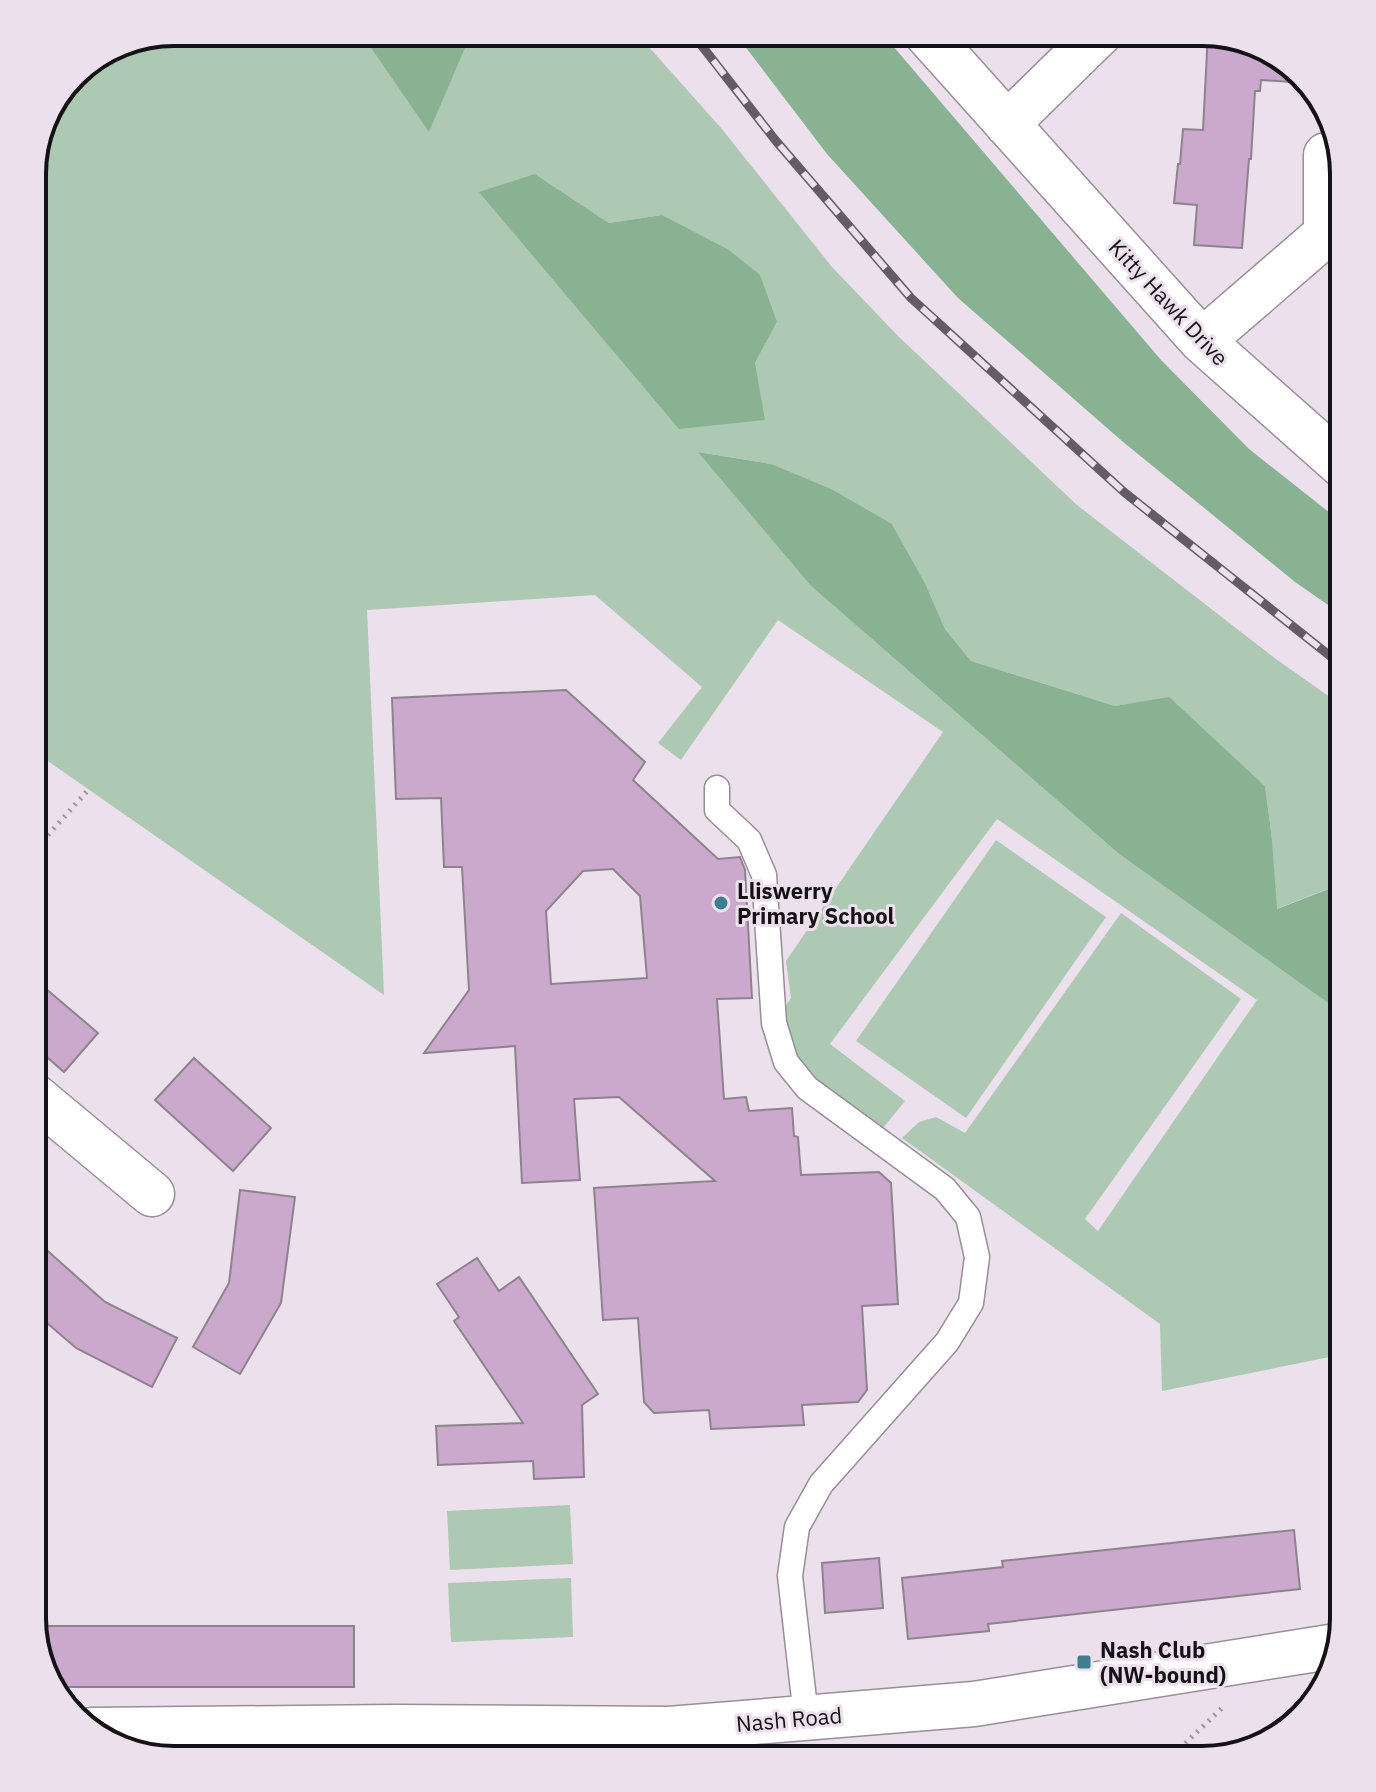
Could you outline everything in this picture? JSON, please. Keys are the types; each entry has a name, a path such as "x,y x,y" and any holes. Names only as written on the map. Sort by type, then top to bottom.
{"street":[{"name":"Kitty Hawk Drive","path":"937,46 1202,341 1330,455"},
{"path":"1007,124 1087,46"},
{"path":"1326,155 1330,191"},
{"path":"1202,341 1330,239"},
{"path":"46,1106 152,1194"},
{"name":"Nash Road","path":"113,1730 669,1729 974,1704 1327,1648"}],"lane":[{"path":"717,788 717,810 749,840 764,875 774,1023 786,1062 807,1088 945,1189 968,1217 977,1257 971,1303 947,1342 821,1484 797,1527 790,1576 806,1717"}],"path":[{"path":"46,837 89,789"}],"green space":[{"path":"370,46 429,131 466,46 648,46 721,128 832,267 898,336 1077,505 1330,697 1330,888 1276,909 1265,786 1169,698 1115,706 971,661 945,629 925,583 892,524 771,464 699,452 811,586 1119,854 1330,1003 1330,1357 1162,1391 1160,1324 902,1138 919,1122 936,1117 965,1133 1121,913 1241,999 1085,1219 1098,1231 1257,1000 997,819 830,1044 905,1101 875,1138 807,1088 774,1023 791,998 786,961 943,732 778,620 681,760 658,743 702,687 595,595 367,610 384,995 46,760 46,166 50,141 59,118 73,96 90,78 110,63 158,47","holes":["535,174 609,223 662,215 777,322 755,363"]},
{"path":"370,46 466,46 429,132"},
{"path":"745,46 893,46 1161,360 1249,449 1330,513 1330,606 1295,582 1122,441 958,298 827,154"},
{"path":"535,174 609,223 662,215 729,250 760,275 777,322 755,363 765,420 679,429 479,192"},
{"path":"698,452 771,464 831,489 892,524 925,583 945,629 971,661 1115,706 1169,697 1265,786 1277,909 1330,888 1330,1004 1119,854 811,586"},
{"path":"996,840 1106,917 966,1118 856,1041"},
{"path":"570,1505 573,1564 450,1570 447,1511"},
{"path":"571,1578 573,1637 451,1642 448,1583"}],"building":[{"path":"1207,46 1251,56 1266,63 1290,82 1261,80 1260,91 1255,91 1242,248 1194,245 1197,205 1174,203 1183,129 1203,130"},
{"path":"566,690 645,762 633,780 718,859 740,857 745,870 752,998 717,999 724,1099 746,1097 749,1111 792,1108 801,1175 879,1172 891,1183 898,1304 862,1306 867,1390 858,1402 802,1405 804,1425 711,1429 709,1410 654,1413 644,1402 638,1318 603,1320 594,1188 715,1181 619,1097 574,1099 580,1180 522,1183 515,1046 424,1053 469,990 462,867 444,867 441,798 396,799 392,698","holes":["613,869 640,896 647,978 551,984 546,911 583,871"]},
{"path":"46,989 98,1033 64,1072 46,1056"},
{"path":"194,1058 271,1128 233,1171 155,1100"},
{"path":"240,1190 295,1197 281,1303 240,1374 193,1347 229,1283"},
{"path":"46,1249 105,1302 177,1338 152,1387 76,1348 46,1322"},
{"path":"477,1258 499,1291 519,1277 598,1394 582,1405 584,1477 534,1479 533,1461 438,1465 436,1426 523,1423 454,1321 459,1317 437,1284"},
{"path":"1294,1530 1300,1589 988,1624 989,1631 908,1639 902,1578 1003,1567 1002,1561"},
{"path":"879,1558 883,1608 825,1613 822,1563"},
{"path":"46,1626 354,1626 354,1687 67,1687 50,1651"}],"railway":[{"path":"702,46 776,141 911,298 1124,492 1330,656"}],"place":[{"name":"Lliswerry Primary School","path":"721,903"},
{"name":"Nash Club (NW-bound)","path":"1084,1662"}]}
